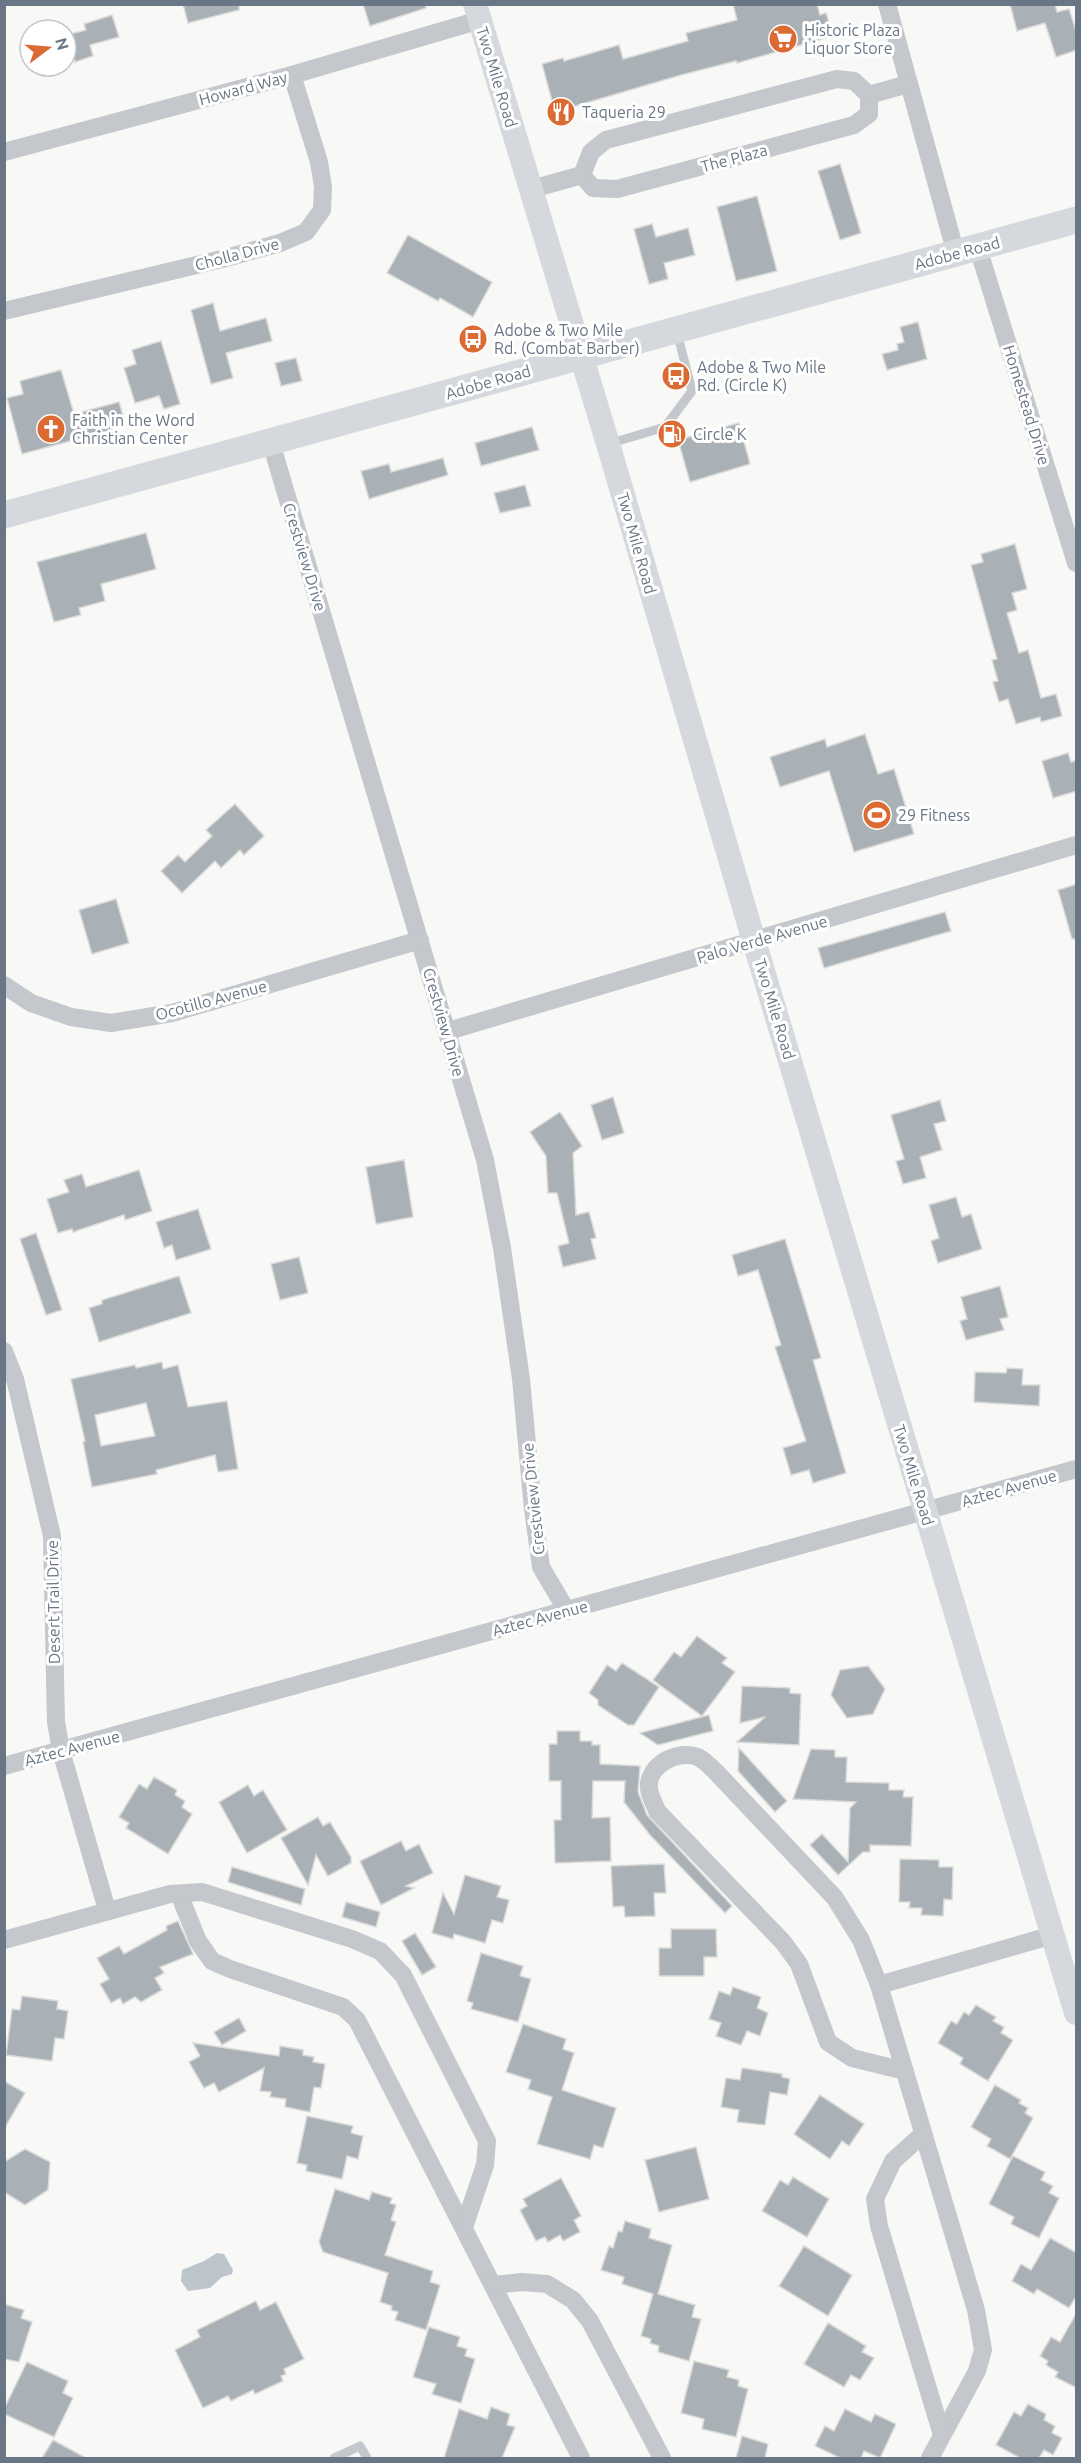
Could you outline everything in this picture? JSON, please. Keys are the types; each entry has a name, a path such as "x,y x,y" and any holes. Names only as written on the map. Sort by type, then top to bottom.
{"main road":[{"name":"Adobe Road","path":"4,515 1077,220"}],"street":[{"name":"Homestead Drive","path":"887,4 908,84 1077,562"},
{"name":"Howard Way","path":"4,152 292,75 477,12"},
{"name":"Two Mile Road","path":"477,12 532,189 754,941 1077,2013"},
{"name":"Cholla Drive","path":"4,311 225,258 280,243 306,232 322,210 323,187 319,162 292,75"},
{"path":"532,189 582,175 591,152 606,140 837,79 854,81 869,95 908,84"},
{"name":"The Plaza","path":"582,175 593,188 617,189 854,125 869,114 869,95"},
{"name":"Crestview Drive","path":"271,442 485,1160 502,1248 521,1379 533,1509 541,1567 567,1611"},
{"name":"Palo Verde Avenue","path":"448,1031 1077,845"},
{"name":"Ocotillo Avenue","path":"4,985 31,1003 71,1017 111,1023 172,1013 420,940"},
{"name":"Desert Trail Drive","path":"4,1351 15,1379 52,1536 56,1722 61,1751 107,1910"},
{"name":"Aztec Avenue","path":"4,1766 1077,1469"},
{"path":"905,2071 852,2058 828,2042 799,1964 783,1942 657,1811 649,1788 653,1774 664,1760 678,1755 697,1757 716,1772 835,1898 861,1940 879,1985 905,2071 923,2134 976,2310 983,2350 977,2371 930,2458"},
{"path":"4,1940 107,1910 179,1893 202,1892 352,1939 380,1951 404,1975 487,2141 485,2165 464,2227"},
{"path":"179,1893 198,1941 212,1960 230,1969 343,2007 357,2020 581,2458"},
{"path":"879,1985 1053,1935"},
{"path":"923,2134 892,2161 875,2199 879,2226 942,2435"},
{"path":"493,2285 522,2282 548,2284 573,2300 590,2320 662,2458"}],"lane":[{"path":"608,444 665,427 692,391 676,330"},
{"path":"334,2458 360,2446 367,2458"}],"shaded area":[{"path":"217,2253 224,2254 233,2270 232,2274 222,2277 210,2288 188,2291 181,2281 182,2270"}],"building":[{"path":"183,4 239,4 239,10 188,23"},
{"path":"363,4 426,4 426,8 370,26"},
{"path":"733,4 817,4 820,15 826,13 833,36 737,63 736,61 681,75 555,112 542,64 563,58 564,61 619,45 623,59 688,41 686,33 737,20"},
{"path":"1010,4 1055,4 1057,12 1069,9 1077,34 1077,50 1056,57 1045,23 1017,31"},
{"path":"112,15 119,37 90,45 93,56 78,61 78,32 86,30 84,24"},
{"path":"840,164 861,233 840,240 818,171"},
{"path":"757,196 777,271 736,281 717,207"},
{"path":"652,224 656,237 688,228 695,255 664,263 668,279 649,284 634,229"},
{"path":"408,235 492,282 473,317 440,298 438,301 387,273"},
{"path":"213,303 220,331 266,318 272,341 226,353 233,378 211,384 191,310"},
{"path":"918,322 927,359 887,370 882,354 898,350 897,344 904,342 900,327"},
{"path":"161,341 180,404 164,409 159,396 135,403 124,368 136,364 132,350"},
{"path":"296,358 302,381 281,386 275,363"},
{"path":"61,370 74,414 119,402 126,426 22,454 7,398 23,394 20,381"},
{"path":"739,423 750,464 690,482 678,440"},
{"path":"532,427 539,450 481,466 475,443"},
{"path":"443,458 448,475 369,499 361,471 389,464 391,472"},
{"path":"525,485 531,506 500,513 494,493"},
{"path":"146,533 156,569 101,584 105,601 79,608 81,615 54,622 37,562"},
{"path":"1015,544 1027,589 1012,593 1017,610 1007,613 1019,653 1028,650 1041,698 1056,694 1062,716 1041,722 1040,717 1016,724 1008,699 999,702 993,682 998,681 992,660 997,659 971,565 983,562 981,554"},
{"path":"865,734 878,774 894,769 914,834 854,852 829,771 780,787 770,757 825,739 827,747"},
{"path":"1068,753 1071,762 1077,760 1077,791 1053,798 1042,761"},
{"path":"235,804 264,836 244,855 240,850 221,868 215,861 182,893 161,871 178,855 185,862 212,836 206,830"},
{"path":"1077,884 1077,939 1072,939 1058,890"},
{"path":"116,899 129,943 92,954 79,910"},
{"path":"945,912 951,931 824,968 818,948"},
{"path":"613,1097 624,1133 602,1140 591,1105"},
{"path":"940,1100 946,1121 934,1124 942,1150 920,1157 926,1178 903,1184 896,1161 904,1159 891,1115"},
{"path":"560,1112 582,1146 573,1153 576,1215 589,1212 596,1238 591,1239 596,1259 563,1267 558,1246 569,1243 557,1193 548,1193 546,1156 530,1132"},
{"path":"404,1160 413,1217 376,1224 366,1167"},
{"path":"139,1170 152,1211 125,1220 124,1215 73,1232 72,1229 58,1233 47,1199 69,1192 64,1180 82,1174 86,1187"},
{"path":"956,1197 962,1217 971,1214 982,1249 938,1263 931,1241 939,1238 929,1205"},
{"path":"198,1209 211,1249 176,1260 172,1245 164,1248 156,1222"},
{"path":"36,1233 62,1310 46,1315 20,1239"},
{"path":"785,1239 821,1358 813,1360 846,1473 813,1483 809,1470 791,1475 783,1448 806,1441 775,1347 781,1345 758,1270 738,1276 732,1255"},
{"path":"299,1257 308,1293 280,1300 271,1264"},
{"path":"179,1276 191,1313 99,1342 89,1308 102,1304 102,1300"},
{"path":"1000,1286 1008,1317 1000,1319 1004,1330 966,1340 960,1321 967,1319 961,1297"},
{"path":"162,1362 163,1369 178,1365 188,1407 227,1401 238,1469 218,1472 215,1455 156,1470 157,1474 92,1487 83,1442 85,1441 71,1379 135,1365 136,1368","holes":["146,1403 155,1436 101,1446 95,1415"]},
{"path":"1007,1368 1023,1369 1022,1385 1040,1385 1039,1406 974,1402 975,1372 1006,1373"},
{"path":"697,1636 727,1658 722,1663 735,1672 702,1716 653,1680 674,1652 681,1657"},
{"path":"622,1663 659,1687 634,1725 628,1725 598,1705 598,1700 589,1693 607,1665 616,1671"},
{"path":"868,1666 885,1689 873,1714 847,1718 831,1695 840,1670"},
{"path":"742,1686 790,1688 790,1693 801,1694 799,1745 737,1742 765,1717 740,1723"},
{"path":"709,1715 713,1731 658,1745 640,1733"},
{"path":"557,1731 580,1731 580,1741 592,1741 592,1745 600,1745 600,1764 640,1766 638,1792 647,1815 732,1906 725,1913 650,1835 624,1802 625,1781 593,1781 592,1818 610,1817 611,1861 555,1863 554,1820 561,1820 561,1781 549,1781 549,1744 557,1744"},
{"path":"739,1748 787,1801 775,1812 738,1771"},
{"path":"811,1749 835,1750 835,1757 847,1757 846,1782 889,1783 889,1790 904,1790 903,1797 913,1797 911,1846 870,1845 870,1852 863,1852 838,1875 810,1845 822,1834 848,1862 850,1808 856,1802 793,1799"},
{"path":"154,1777 177,1790 175,1795 185,1801 182,1807 192,1814 168,1854 126,1828 129,1823 119,1817 139,1784 147,1789"},
{"path":"248,1785 254,1796 263,1790 287,1830 247,1853 219,1802"},
{"path":"318,1817 323,1826 330,1822 351,1857 351,1863 328,1876 316,1855 308,1885 281,1838"},
{"path":"401,1841 406,1851 419,1844 433,1873 406,1886 414,1888 381,1905 360,1861"},
{"path":"900,1859 939,1860 939,1867 953,1867 952,1900 944,1899 943,1916 921,1915 922,1908 909,1908 910,1902 899,1902"},
{"path":"664,1864 666,1893 654,1893 655,1916 625,1917 624,1906 613,1907 611,1866"},
{"path":"232,1867 305,1889 301,1905 228,1882"},
{"path":"465,1875 501,1886 497,1897 509,1900 503,1923 492,1920 485,1943 454,1934 453,1939 432,1933 443,1893 454,1914"},
{"path":"346,1902 380,1912 376,1927 342,1917"},
{"path":"178,1921 193,1954 160,1967 164,1973 155,1978 162,1990 141,2002 135,1997 123,2004 120,1998 111,2003 100,1984 109,1979 97,1958 119,1946 124,1954 167,1930 166,1926"},
{"path":"671,1929 716,1929 717,1957 704,1957 704,1976 659,1976 659,1948 671,1948"},
{"path":"415,1933 436,1967 422,1975 402,1941"},
{"path":"481,1953 523,1966 520,1976 531,1979 518,2022 471,2009 473,2003 467,2001"},
{"path":"733,1987 761,1997 757,2008 768,2013 760,2036 747,2031 741,2045 716,2036 721,2023 709,2019 719,1991 730,1995"},
{"path":"22,1996 58,2001 57,2009 68,2011 64,2039 55,2038 52,2061 6,2055 12,2009 20,2010"},
{"path":"976,2005 996,2017 993,2021 1004,2027 1001,2033 1013,2040 988,2081 960,2064 963,2058 938,2043 951,2021 957,2024 964,2012 969,2015"},
{"path":"239,2018 246,2031 222,2045 214,2032"},
{"path":"523,2024 566,2039 563,2049 574,2053 562,2090 616,2108 603,2148 594,2145 590,2159 537,2144 552,2097 528,2089 531,2080 506,2072"},
{"path":"193,2043 279,2056 280,2046 303,2050 303,2055 314,2057 313,2062 325,2064 321,2088 314,2087 310,2112 285,2107 286,2099 270,2097 271,2092 260,2091 264,2068 219,2092 214,2083 204,2088 189,2062 200,2056"},
{"path":"742,2068 782,2074 782,2077 790,2079 787,2095 770,2092 765,2125 737,2122 739,2110 721,2107 726,2078 740,2080"},
{"path":"4,2081 25,2093 4,2129"},
{"path":"995,2085 1021,2100 1019,2103 1028,2108 1025,2113 1033,2118 1010,2159 987,2146 991,2139 971,2127"},
{"path":"820,2095 864,2124 849,2146 842,2141 830,2159 794,2134"},
{"path":"307,2116 353,2126 351,2133 363,2136 358,2159 347,2156 342,2179 306,2171 307,2165 297,2163"},
{"path":"696,2147 709,2199 659,2212 645,2160"},
{"path":"25,2149 50,2162 48,2190 25,2205 4,2192 4,2162"},
{"path":"1013,2156 1045,2172 1041,2180 1053,2186 1049,2193 1059,2198 1039,2238 1011,2224 1014,2217 989,2204"},
{"path":"793,2177 829,2199 807,2237 762,2211 780,2180 788,2185"},
{"path":"561,2178 581,2216 574,2220 580,2232 563,2241 560,2235 548,2242 545,2237 536,2241 520,2210 527,2206 523,2199"},
{"path":"335,2189 369,2200 372,2192 392,2198 390,2203 396,2205 391,2220 396,2222 385,2255 433,2271 430,2282 440,2285 426,2330 395,2320 398,2312 391,2310 392,2306 380,2302 388,2273 323,2252 319,2242"},
{"path":"625,2221 651,2229 649,2238 672,2245 658,2294 695,2305 692,2317 701,2319 689,2361 658,2352 659,2346 650,2343 651,2339 641,2336 653,2294 622,2284 624,2277 601,2270 609,2246 613,2248 618,2231 622,2232"},
{"path":"1050,2238 1077,2253 1077,2295 1069,2308 1037,2289 1034,2294 1012,2281 1021,2264 1031,2270"},
{"path":"804,2246 852,2275 828,2316 779,2286"},
{"path":"256,2301 260,2310 276,2302 304,2359 284,2369 286,2374 281,2376 283,2381 255,2394 253,2390 231,2401 228,2396 203,2408 175,2350 200,2337 197,2330"},
{"path":"4,2304 24,2310 21,2318 32,2322 19,2362 4,2359"},
{"path":"1077,2312 1077,2388 1055,2377 1058,2372 1046,2365 1048,2361 1040,2356 1051,2337 1060,2342"},
{"path":"828,2323 866,2346 862,2352 874,2358 860,2380 851,2375 844,2387 804,2364"},
{"path":"429,2327 460,2337 457,2346 467,2349 465,2356 475,2359 461,2403 432,2394 436,2384 413,2377"},
{"path":"694,2361 729,2370 727,2377 739,2380 738,2386 748,2389 736,2437 702,2429 704,2419 681,2413"},
{"path":"27,2362 68,2381 63,2393 73,2398 54,2437 4,2414 4,2409"},
{"path":"1028,2404 1046,2414 1044,2420 1055,2426 1052,2433 1062,2438 1053,2455 1044,2450 1039,2458 1020,2458 996,2445 1014,2412 1021,2416"},
{"path":"491,2407 510,2414 507,2425 515,2427 502,2458 444,2458 459,2409 487,2419"},
{"path":"845,2409 871,2422 875,2414 896,2424 880,2458 864,2451 861,2458 840,2458 815,2446 825,2426 834,2431"},
{"path":"742,2436 768,2444 765,2458 736,2458"},
{"path":"53,2440 86,2458 42,2458"}],"place":[{"name":"Historic Plaza Liquor Store","path":"783,39"},
{"name":"Taqueria 29","path":"561,112"},
{"name":"Adobe & Two Mile Rd. (Combat Barber)","path":"473,339"},
{"name":"Adobe & Two Mile Rd. (Circle K)","path":"676,376"},
{"name":"Faith in the Word Christian Center","path":"51,429"},
{"name":"Circle K","path":"672,434"},
{"name":"29 Fitness","path":"877,815"}]}
